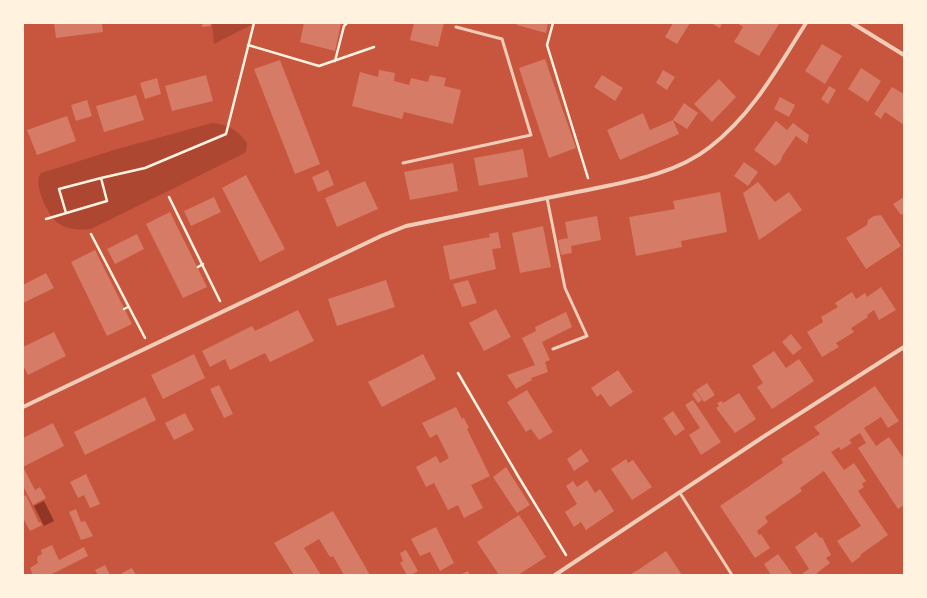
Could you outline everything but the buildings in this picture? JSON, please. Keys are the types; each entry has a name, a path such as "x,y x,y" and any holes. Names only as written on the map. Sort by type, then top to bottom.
{"street":[{"path":"23,407 406,226 592,189 667,170 689,160 710,148 737,124 759,98 806,23"},
{"path":"852,23 904,55"},
{"path":"555,575 760,439 904,347"}],"lane":[{"path":"403,162 531,135 502,39 456,27"},
{"path":"548,198 565,288 586,336 553,349"},
{"path":"680,493 732,575"}],"path":[{"path":"66,213 59,190 101,178 146,168 226,134 254,23"},
{"path":"335,61 344,26 347,23"},
{"path":"553,23 547,45 592,189"},
{"path":"248,45 320,66 374,47"},
{"path":"46,220 107,201 101,178"},
{"path":"169,197 225,311"},
{"path":"91,234 149,347"},
{"path":"198,267 203,264"},
{"path":"124,309 128,307"},
{"path":"458,373 552,534 573,563"}],"shaded area":[{"path":"212,23 251,23 251,25 214,44"},
{"path":"212,123 227,126 236,131 247,143 246,152 91,229 74,229 58,223 50,214 42,199 38,184 41,173 114,150"},
{"path":"44,501 54,521 44,526 34,506"}]}
